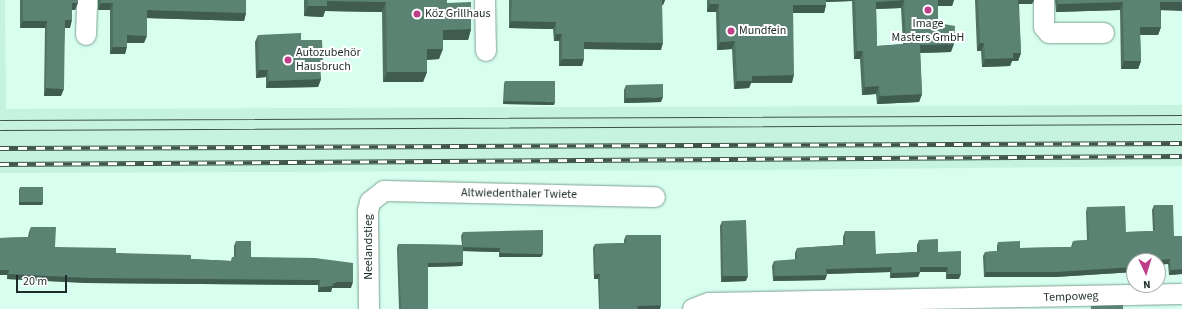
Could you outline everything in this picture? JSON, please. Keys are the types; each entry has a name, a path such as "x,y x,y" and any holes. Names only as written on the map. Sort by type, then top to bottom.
{"street":[{"path":"86,35 87,0"},
{"path":"485,0 486,51"},
{"path":"1044,0 1044,27 1049,33 1104,33"},
{"name":"Altwiedenthaler Twiete","path":"384,191 655,197"},
{"name":"Neelandstieg","path":"369,309 368,211 370,202 384,191"},
{"name":"Tempoweg","path":"695,307 709,303 1020,304 1133,302 1176,299"}],"shaded area":[{"path":"0,0 5,0 6,109 1182,105 1182,166 760,170 0,173"}],"building":[{"path":"23,0 78,0 78,3 72,3 72,20 65,20 64,89 46,88 47,21 23,21"},
{"path":"101,0 246,0 246,13 147,10 147,36 127,35 127,47 113,47 113,3 101,3"},
{"path":"308,0 447,0 447,3 471,2 471,29 443,30 443,49 427,49 427,72 387,72 386,2 327,1 327,6 308,6"},
{"path":"512,0 662,0 663,43 584,42 584,59 562,59 562,34 556,34 556,22 511,21"},
{"path":"710,0 826,0 826,5 793,5 794,75 752,76 752,81 737,81 735,41 720,42 719,4 710,4"},
{"path":"855,0 904,0 938,0 938,23 955,26 954,44 920,45 922,94 880,96 879,86 865,87 863,51 857,51","holes":["904,0 906,44 877,46 876,2"]},
{"path":"978,0 1018,0 1021,53 1013,53 1013,58 985,59 984,43 980,43"},
{"path":"1058,0 1182,0 1182,2 1160,2 1161,27 1140,27 1141,61 1124,61 1123,2 1058,4"},
{"name":"Autozubehör Hausbruch","path":"301,33 301,40 322,40 323,65 320,65 321,79 269,81 268,70 259,70 258,35"},
{"path":"505,81 555,81 555,102 504,101"},
{"path":"663,84 663,97 626,98 626,85"},
{"path":"20,187 43,187 43,202 20,202"},
{"path":"1154,205 1173,205 1174,236 1182,236 1182,269 1171,270 1170,259 1166,259 1166,253 1126,253 1126,268 1056,272 986,272 985,252 999,251 998,242 1020,241 1020,248 1073,247 1073,241 1089,240 1087,207 1125,206 1126,232 1155,231"},
{"path":"746,220 748,276 723,276 722,221"},
{"path":"31,227 56,227 55,247 116,248 116,253 191,255 191,259 232,261 232,257 236,257 236,241 251,241 251,257 315,258 353,263 353,282 336,282 333,283 333,286 320,287 320,280 89,278 9,274 9,270 0,270 0,238 30,237"},
{"path":"543,230 543,254 500,253 500,248 463,247 463,262 428,263 428,309 401,309 398,244 463,245 463,232"},
{"path":"845,231 875,231 876,254 920,252 919,240 938,239 938,252 961,251 961,274 948,274 948,267 920,267 920,272 892,273 892,267 826,269 827,275 775,276 774,261 797,259 797,248 845,245"},
{"path":"626,235 661,235 661,305 637,306 638,309 600,309 600,274 595,274 595,244 626,243"},
{"path":"1123,305 1123,309 1091,309 1091,306"}],"tram line":[{"path":"0,120 1182,115"},
{"path":"0,130 1182,124"}],"railway":[{"path":"0,148 1182,143"},
{"path":"0,164 1182,156"}],"place":[{"name":"Image Masters GmbH","path":"928,10"},
{"name":"Köz Grillhaus","path":"417,14"},
{"name":"Mundfein","path":"731,31"},
{"name":"Autozubehör Hausbruch","path":"288,60"}]}
